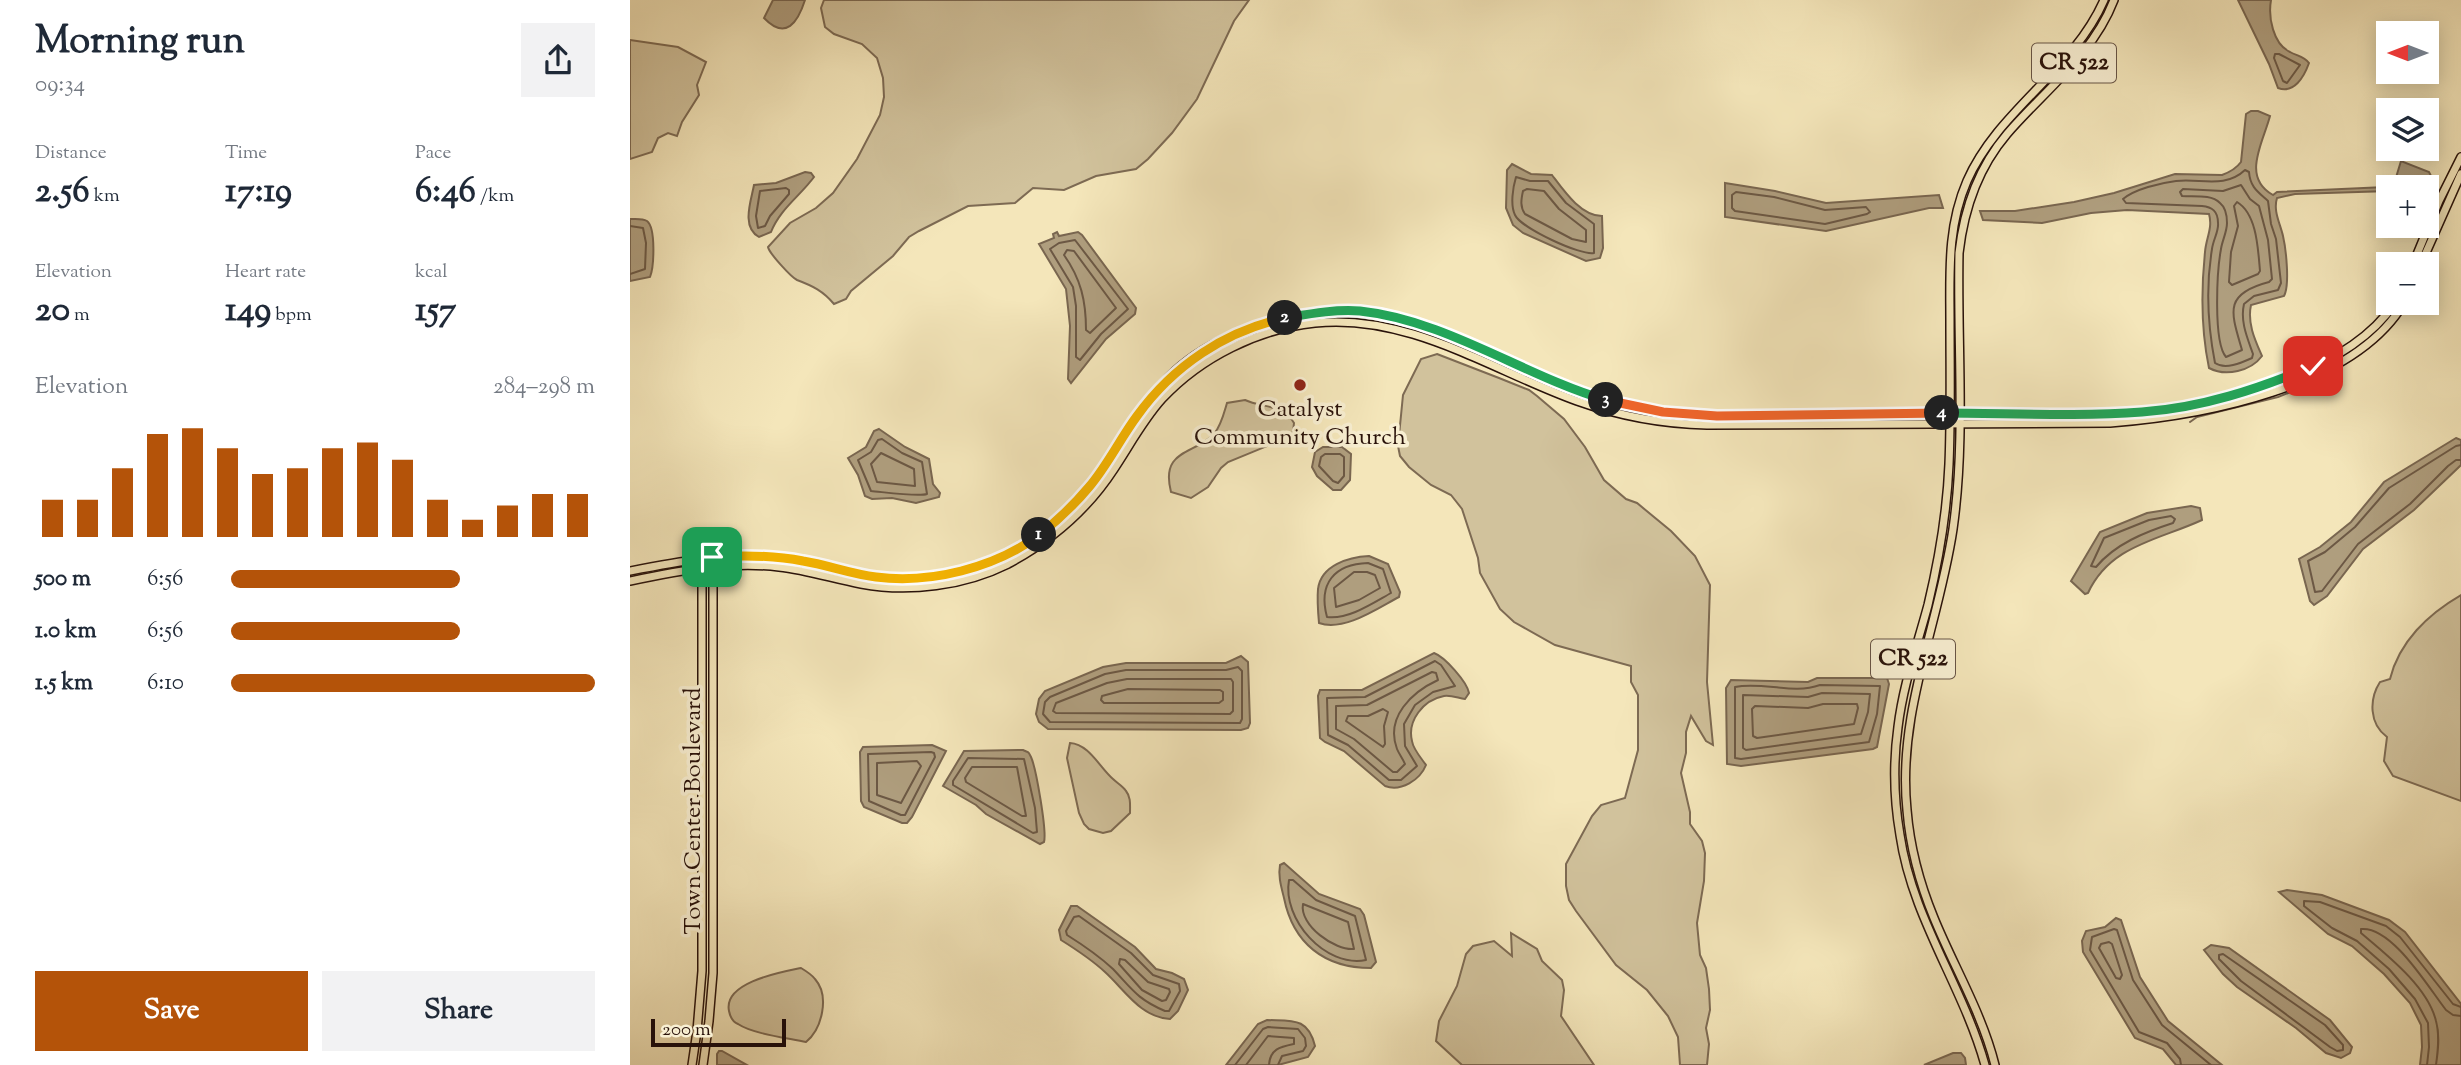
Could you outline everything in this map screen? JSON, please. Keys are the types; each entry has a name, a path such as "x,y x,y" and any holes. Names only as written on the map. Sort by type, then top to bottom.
{"main road":[{"name":"CR 522","path":"1985,1065 1975,1035 1918,906 1904,859 1896,811 1895,750 1905,687 1930,597 1947,492 1951,238 1959,201 1980,155 1996,133 2077,46 2104,0"},
{"name":"CR 522","path":"1995,1065 1987,1039 1934,918 1914,856 1907,811 1905,769 1915,689 1949,556 1957,496 1960,424 1959,265 1962,228 1971,197 1989,159 2006,136 2083,54 2114,0"},
{"path":"2418,252 2461,157"},
{"path":"2426,252 2461,174"},
{"path":"1962,228 1961,212 1969,189 1967,181"},
{"path":"630,571 712,557 778,557 864,575 899,578 944,574 995,559 1032,540 1069,510 1091,485 1137,415 1176,370 1224,340 1273,321 1311,313 1356,311 1407,320 1597,398 1717,421 1950,413 2143,412 2215,400 2284,378 2343,351 2375,327 2385,315"},
{"path":"630,581 746,565 779,566 884,587 945,584 980,576 1008,564 1076,517 1098,492 1145,421 1184,379 1229,349 1251,339 1313,323 1365,324 1406,332 1595,407 1657,421 2110,424 2145,421 2218,408 2286,386 2346,359 2382,332 2395,315"},
{"name":"Town Center Boulevard","path":"703,1065 713,973 712,557"},
{"name":"Town Center Boulevard","path":"692,1065 702,971 702,559"},
{"path":"1939,956 1955,965"},
{"path":"1948,973 1964,984"}],"shaded area":[{"path":"824,0 1249,0 1234,21 1197,99 1172,133 1136,169 1096,176 1064,190 1033,188 1015,203 968,206 909,237 893,256 851,291 846,299 834,304 817,289 794,278 768,247 790,223 816,208 833,193 857,159 880,115 884,97 883,78 877,58 862,44 834,34 825,27 821,8"},
{"path":"630,40 678,47 706,62 697,85 699,95 682,122 677,136 668,133 658,138 652,152 630,159"},
{"path":"1437,354 1529,390 1537,396 1564,419 1585,447 1604,480 1671,531 1695,556 1710,585 1707,682 1713,745 1706,741 1691,716 1686,732 1686,753 1681,773 1690,824 1702,841 1705,853 1704,881 1697,923 1700,955 1706,968 1709,989 1707,1065 1680,1065 1678,1037 1668,1016 1647,990 1616,965 1569,900 1566,886 1566,864 1592,816 1601,805 1625,798 1638,750 1638,695 1631,682 1631,666 1555,645 1514,622 1500,609 1480,573 1478,558 1462,509 1451,495 1431,485 1400,456 1398,446 1403,395 1421,359"},
{"path":"1245,400 1284,413 1294,423 1293,432 1277,442 1228,462 1208,487 1191,498 1171,492 1169,478 1174,460 1214,434 1227,403"},
{"path":"2461,595 2461,801 2393,776 2384,761 2387,737 2381,732 2374,718 2373,703 2380,682 2390,679 2400,653 2416,630 2437,611"},
{"path":"1070,743 1089,752 1128,793 1130,813 1111,831 1103,833 1089,829 1084,824 1067,758"},
{"path":"1511,933 1537,949 1542,961 1562,980 1564,990 1561,1016 1594,1065 1462,1065 1436,1041 1439,1021 1457,986 1466,954 1473,946 1494,941 1512,956"},
{"path":"801,968 820,986 823,1003 820,1021 806,1042 752,1030 733,1020 729,1011 730,1001 744,986 781,972"}],"water":[{"path":"773,0 805,0 795,21 790,26 779,28 764,18"},
{"path":"2238,0 2271,0 2271,22 2279,43 2309,63 2294,86 2289,89 2278,88"},
{"path":"2258,111 2270,116 2259,148 2256,169 2263,188 2273,195 2277,192 2376,187 2376,191 2295,194 2277,198 2276,212 2286,258 2286,291 2284,296 2251,305 2251,325 2262,356 2245,369 2223,372 2209,368 2204,339 2202,296 2209,214 2127,210 2091,213 2042,223 1983,220 1980,211 2015,211 2074,202 2175,174 2225,174 2241,162 2246,114"},
{"path":"2401,161 2430,175 2397,175"},
{"path":"1512,164 1531,174 1552,175 1580,207 1594,215 1602,216 1603,248 1600,258 1586,261 1523,233 1513,225 1506,208 1507,170"},
{"path":"805,172 814,177 785,210 771,232 759,237 753,233 749,220 754,185 776,183"},
{"path":"1725,183 1826,203 1939,195 1943,208 1929,208 1826,231 1725,217"},
{"path":"630,219 647,221 652,231 653,248 650,277 630,281"},
{"path":"1057,232 1059,236 1078,232 1082,235 1136,308 1135,314 1106,339 1071,383 1068,379 1070,326 1066,289 1039,244 1054,238 1053,234"},
{"path":"879,429 929,459 933,484 940,493 939,497 916,503 865,496 858,475 848,458 866,447 874,431"},
{"path":"2456,438 2461,440 2461,465 2414,510 2363,549 2327,596 2314,605 2310,601 2299,559 2320,547 2351,522 2384,482"},
{"path":"1323,447 1342,447 1351,454 1350,480 1341,490 1333,490 1317,476 1312,467 1315,452"},
{"path":"2191,506 2200,508 2202,520 2122,554 2097,577 2088,593 2085,594 2071,581 2100,532 2147,513"},
{"path":"1369,556 1388,564 1400,592 1399,597 1350,622 1329,625 1319,623 1318,589 1324,574 1337,564"},
{"path":"1434,653 1455,670 1469,693 1465,699 1447,696 1436,698 1418,712 1412,726 1412,741 1426,765 1415,780 1403,786 1385,786 1344,751 1320,738 1320,690 1362,690"},
{"path":"1241,656 1248,662 1250,723 1248,728 1241,730 1048,729 1039,722 1036,714 1039,699 1045,691 1103,667 1126,663 1226,663"},
{"path":"1817,678 1887,678 1889,684 1877,747 1741,766 1727,764 1726,688 1731,680 1808,682"},
{"path":"932,745 946,751 907,823 864,807 861,801 860,752 863,747"},
{"path":"964,751 1028,752 1033,763 1043,813 1045,836 1044,842 1040,844 943,786"},
{"path":"1284,863 1319,894 1360,909 1376,962 1371,968 1354,967 1325,958 1303,940 1288,914 1283,894 1279,869"},
{"path":"2287,890 2322,895 2389,920 2405,932 2461,1004 2461,1065 2420,1065 2421,1025 2410,1003 2384,974 2352,946 2328,934 2279,892"},
{"path":"1071,906 1077,906 1135,947 1156,969 1184,979 1188,990 1178,1011 1170,1019 1159,1017 1142,1008 1100,968 1061,940 1059,930"},
{"path":"2116,918 2121,920 2140,977 2168,1021 2222,1065 2176,1065 2163,1049 2135,1038 2083,952 2082,941 2086,931 2105,927"},
{"path":"2211,945 2229,948 2330,1020 2352,1047 2350,1053 2341,1058 2326,1053 2296,1028 2237,987 2204,950"},
{"path":"1267,1020 1291,1021 1303,1025 1315,1046 1308,1057 1278,1065 1226,1065 1258,1024"},
{"path":"719,1051 722,1051 747,1065 717,1065"},
{"path":"1953,1053 1961,1053 1966,1065 1924,1065"}],"waterway":[{"path":"2190,422 2197,417 2278,397 2298,389"}],"place":[{"name":"Catalyst Community Church","path":"1300,385"}],"route":[{"path":"712,557 778,557 878,578 909,578 944,574 1004,555 1032,540 1069,510 1091,485 1137,415 1176,370 1224,340 1273,321 1311,313 1356,311 1407,320 1597,398 1633,407 1700,416 2143,412 2215,400 2254,389 2313,366"}]}
